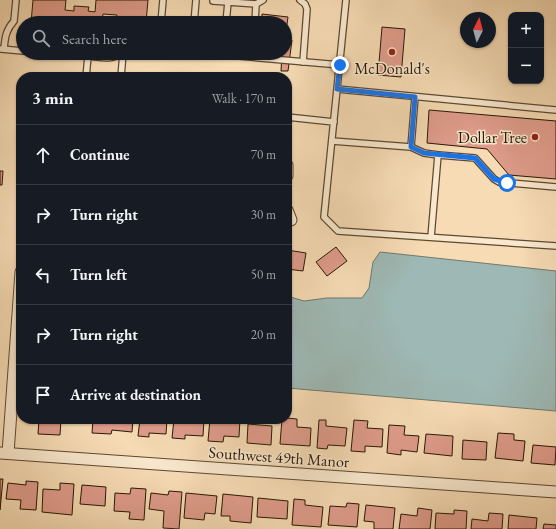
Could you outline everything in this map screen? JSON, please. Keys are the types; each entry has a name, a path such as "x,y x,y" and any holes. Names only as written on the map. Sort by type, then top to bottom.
{"street":[{"path":"4,453 16,325"},
{"name":"Southwest 49th Manor","path":"4,453 556,492"}],"lane":[{"path":"16,0 14,21 7,30 2,49 16,50"},
{"path":"162,16 163,0"},
{"path":"195,16 196,0"},
{"path":"213,1 256,4 263,0"},
{"path":"300,0 305,4 307,9 303,62"},
{"path":"346,0 324,217 338,231 556,246"},
{"path":"227,16 228,2"},
{"path":"255,16 256,4"},
{"path":"86,72 88,60"},
{"path":"121,72 122,60"},
{"path":"288,60 340,65"},
{"path":"337,89 556,110"},
{"path":"411,147 415,97"},
{"path":"292,118 334,122"},
{"path":"332,140 411,147 424,153 475,158 494,179 499,182 556,187"},
{"path":"431,237 438,155"}],"water":[{"path":"380,252 556,271 556,411 292,388 292,297 304,301 327,298 362,298 369,288 373,262"}],"building":[{"path":"33,0 66,0 65,10 74,11 74,6 89,7 88,11 95,12 96,0 148,0 147,16 117,16 103,14 103,16 32,16"},
{"path":"262,14 279,16 262,16"},
{"name":"McDonald's","path":"382,27 405,29 401,77 378,75"},
{"path":"282,60 289,60 288,71 281,71"},
{"path":"429,110 556,121 556,179 509,175 487,149 427,143"},
{"path":"0,171 3,171 2,185 0,185"},
{"path":"336,247 347,261 327,276 316,262"},
{"path":"292,251 306,253 303,271 292,270"},
{"path":"292,418 297,419 297,427 311,428 310,446 280,444 282,424 292,424"},
{"path":"319,420 326,420 326,426 347,428 345,446 328,445 327,449 317,448"},
{"path":"354,420 368,421 367,428 383,429 382,447 365,446 365,452 351,451"},
{"path":"39,424 61,424 60,435 38,434"},
{"path":"93,424 133,424 132,432 112,430 111,434 92,433"},
{"path":"139,424 167,424 166,434 149,433 149,437 138,436"},
{"path":"173,424 204,424 203,436 185,435 185,439 172,438"},
{"path":"210,424 240,424 239,437 224,436 223,442 208,441"},
{"path":"248,424 272,426 271,445 247,443"},
{"path":"389,425 405,426 404,435 419,436 417,452 401,450 401,455 387,453"},
{"path":"498,433 514,434 514,440 525,441 523,461 495,458"},
{"path":"426,434 453,436 452,456 424,453"},
{"path":"463,440 487,442 486,460 462,459"},
{"path":"533,445 556,447 555,465 531,463"},
{"path":"0,479 3,479 0,510"},
{"path":"26,481 38,482 36,510 20,509 21,500 6,499 8,483 26,485"},
{"path":"60,483 74,484 72,515 42,512 43,489 60,490"},
{"path":"82,485 106,487 105,506 80,504"},
{"path":"131,488 146,489 144,520 129,519 130,512 114,511 115,493 130,494"},
{"path":"169,491 182,492 179,529 163,528 164,511 149,509 151,493 168,495"},
{"path":"186,493 217,496 215,514 205,513 204,520 184,518"},
{"path":"223,494 253,497 251,523 230,521 230,516 221,516"},
{"path":"258,498 288,501 287,519 257,517"},
{"path":"294,499 305,500 305,505 323,507 321,527 292,525"},
{"path":"347,503 359,504 357,527 328,525 330,506 346,507"},
{"path":"366,505 395,508 393,529 374,529 374,522 364,521"},
{"path":"418,508 432,510 430,529 399,529 401,514 417,516"},
{"path":"454,510 467,511 466,529 435,529 436,513 454,514"},
{"path":"489,513 503,514 502,529 471,529 472,519 488,521"},
{"path":"509,515 537,518 536,529 508,529"},
{"path":"544,524 556,525 556,529 543,529"}],"place":[{"name":"McDonald's","path":"392,52"},
{"name":"Dollar Tree","path":"535,137"}],"route":[{"path":"340,65 337,89 415,97 411,147 424,153 475,158 494,179 499,182 507,183"}]}
